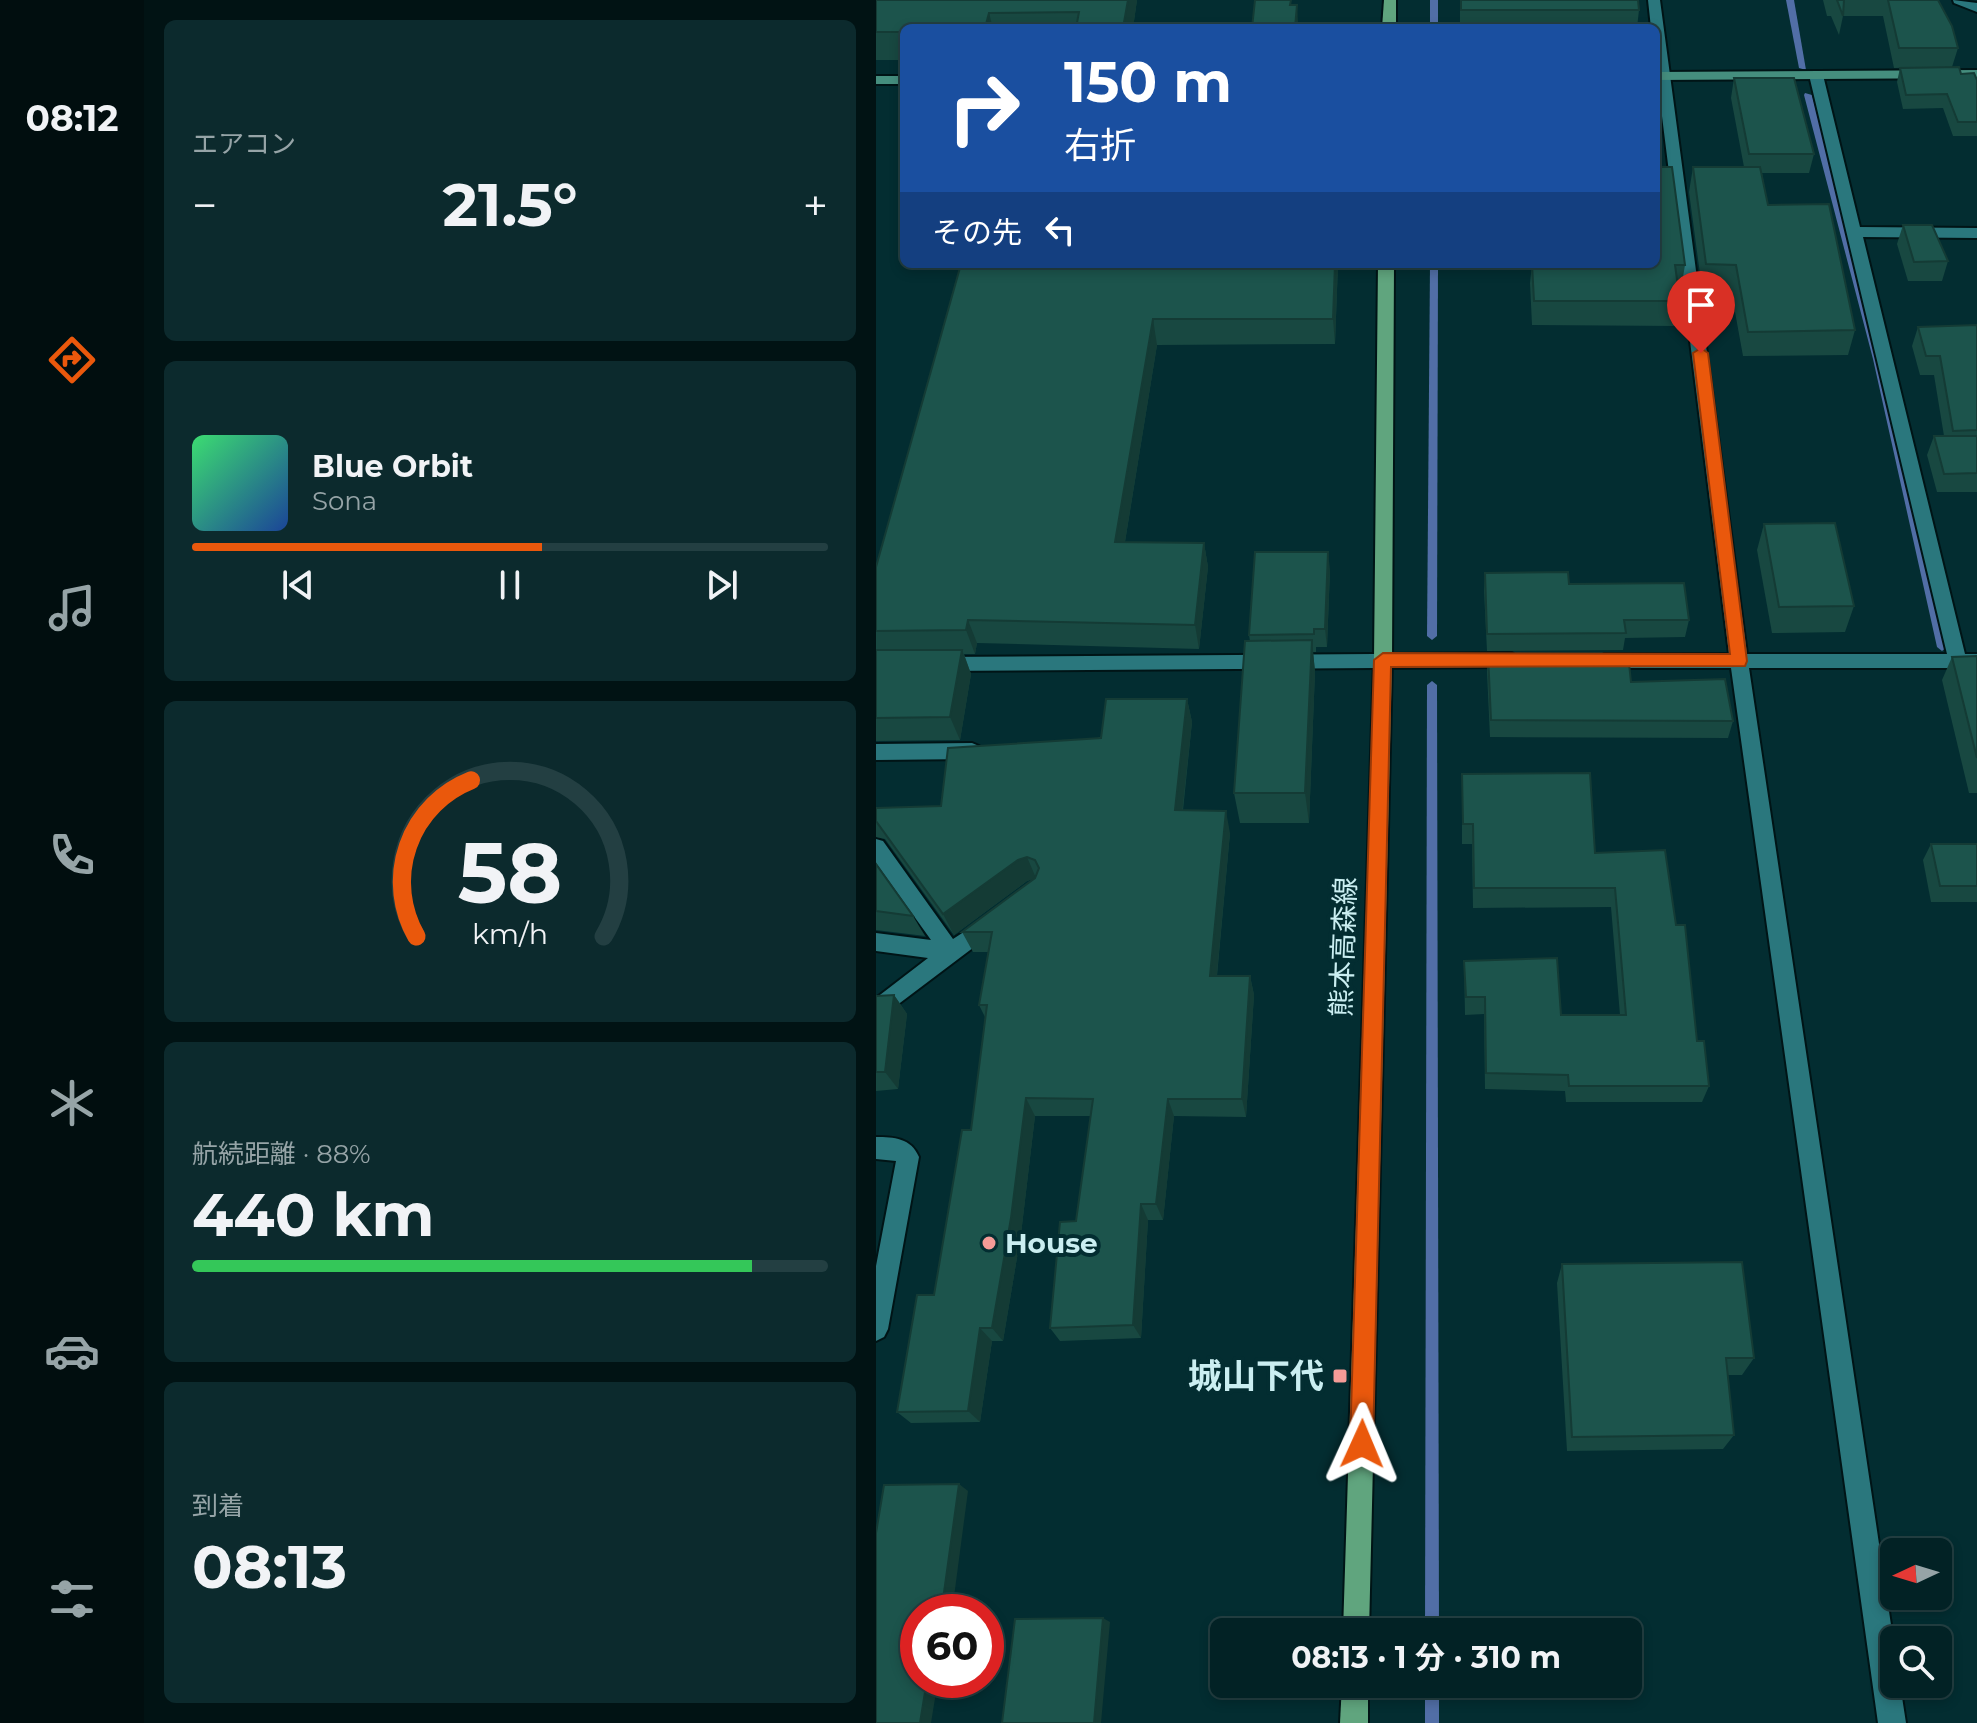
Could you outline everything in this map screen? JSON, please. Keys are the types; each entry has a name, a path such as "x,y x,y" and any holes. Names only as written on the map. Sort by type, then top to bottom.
{"main road":[{"path":"1389,24 1390,0"},
{"name":"熊本高森線","path":"1356,1618 1383,660 1386,268"},
{"path":"1354,1723 1355,1698"}],"street":[{"path":"1654,0 1656,24"},
{"path":"1959,0 1977,8"},
{"path":"1892,1723 1739,661 1661,76 1977,74"},
{"path":"1584,661 1968,661 1816,75"},
{"path":"876,80 900,80"},
{"path":"1855,232 1977,233"},
{"path":"924,664 1538,660"},
{"path":"876,752 986,751"},
{"path":"876,847 951,952"},
{"path":"876,1011 999,917"},
{"path":"876,942 951,952"},
{"path":"876,1148 896,1148 908,1157 876,1329"}],"building":[{"path":"876,0 1128,0 1124,24 1077,24 1079,12 989,13 986,24 900,24 900,32 876,32"},
{"path":"1255,0 1291,0 1290,5 1297,5 1295,24 1252,24"},
{"path":"1461,0 1638,0 1639,10 1461,10"},
{"path":"1837,0 1844,0 1843,16"},
{"path":"1888,0 1938,0 1952,26 1958,48 1899,48"},
{"path":"1959,67 1961,74 1974,73 1977,80 1977,122 1958,122 1947,94 1906,95 1900,68"},
{"path":"1734,78 1794,78 1814,154 1749,154"},
{"path":"1660,167 1672,167 1685,265 1675,265 1680,301 1534,301 1532,268 1660,268"},
{"path":"1693,167 1760,167 1768,205 1829,204 1855,330 1748,332 1736,265 1706,264"},
{"path":"1903,225 1932,225 1948,261 1914,262"},
{"path":"960,268 1335,268 1333,319 1153,319 1115,542 1204,543 1195,625 968,620 966,630 876,631 876,567"},
{"path":"1977,325 1977,430 1953,431 1940,356 1926,356 1918,327"},
{"path":"1934,436 1977,436 1977,473 1944,474"},
{"path":"1835,523 1854,606 1779,607 1764,524"},
{"path":"1255,552 1328,552 1325,629 1314,629 1314,634 1249,635"},
{"path":"1568,572 1569,584 1684,583 1689,620 1624,620 1626,633 1487,634 1485,573"},
{"path":"1312,640 1305,793 1234,793 1245,641"},
{"path":"876,650 962,650 950,717 876,718"},
{"path":"1488,654 1628,654 1631,682 1725,679 1733,721 1491,720"},
{"path":"1977,656 1977,758 1952,657"},
{"path":"1106,699 1187,699 1175,810 1226,811 1210,976 1250,976 1242,1099 1168,1099 1156,1204 1141,1204 1133,1325 1050,1328 1060,1222 1076,1221 1093,1099 1026,1098 1011,1218 992,1328 980,1328 968,1411 897,1412 917,1295 934,1295 962,1130 971,1130 987,1005 979,1005 992,932 962,932 1035,878 1039,868 1035,860 1027,857 1018,860 943,914 876,821 876,808 941,806 948,748 1101,738"},
{"path":"1590,773 1595,853 1665,850 1676,925 1685,925 1697,1041 1704,1041 1709,1086 1569,1086 1568,1075 1486,1073 1485,997 1466,997 1464,961 1557,958 1561,1015 1626,1015 1615,888 1474,888 1473,824 1463,824 1462,774"},
{"path":"1931,844 1977,844 1977,886 1940,886"},
{"path":"876,864 913,916 876,911"},
{"path":"894,995 885,1072 876,1072 876,996"},
{"path":"1742,1262 1754,1358 1726,1358 1734,1435 1572,1437 1562,1264"},
{"path":"959,1484 944,1594 900,1594 900,1698 924,1698 920,1723 876,1723 876,1533 884,1485"},
{"path":"1103,1618 1094,1723 1002,1723 1015,1619"}],"waterway":[{"path":"1434,0 1434,24"},
{"path":"1790,0 1803,68"},
{"path":"1808,95 1877,359 1942,647"},
{"path":"1432,636 1434,268"},
{"path":"1432,685 1432,1618"},
{"path":"1432,1698 1432,1723"}],"place":[{"name":"House","path":"989,1243"},
{"name":"城山下代","path":"1340,1376"}],"route":[{"path":"1362,1444 1383,660 1739,661 1701,353"}]}
